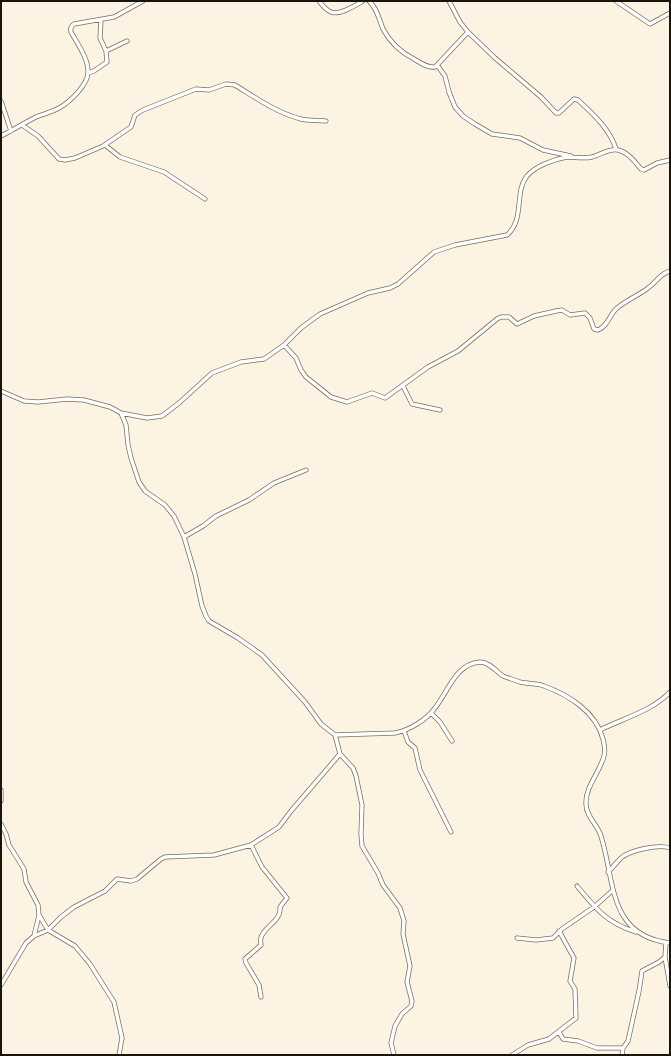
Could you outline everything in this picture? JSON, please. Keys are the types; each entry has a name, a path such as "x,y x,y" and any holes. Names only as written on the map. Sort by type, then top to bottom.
{"street":[{"path":"1,136 36,117 64,105 74,97 84,83 88,73 87,64 70,30 74,24 101,20 120,14 143,1"},
{"path":"319,1 329,11 334,13 352,8 363,1"},
{"path":"368,1 375,9 386,34 404,53 428,67 437,66 468,32"},
{"path":"448,1 460,22 468,32 495,58 541,97 556,113 559,113 574,99 578,100 600,122 613,140 616,149"},
{"path":"616,1 650,24 670,13"},
{"path":"88,73 94,71 107,62 106,51 100,38 101,20"},
{"path":"106,51 127,41"},
{"path":"437,66 445,76 455,107 463,116 492,134 520,138 543,150 582,158 592,157 616,149 627,154 641,169 644,170 657,163 670,160"},
{"path":"22,125 38,136 62,160 75,158 105,145 130,127 135,115 140,112 196,89 209,90 231,84 275,109 287,114 302,119 326,121"},
{"path":"1,101 11,131"},
{"path":"105,145 120,157 164,172 205,199"},
{"path":"1,391 24,401 38,402 67,399 84,400 110,407 121,413 147,418 162,416 179,403 212,373 241,362 264,359 284,345 301,328 327,310 368,293 390,288 398,284 434,252 455,245 507,236 512,231 516,223 523,182 528,175 536,169 555,160 576,157"},
{"path":"284,345 296,358 306,377 325,393 334,398 347,402 372,393 385,398 428,367 458,351 490,324 501,317 509,317 516,324 534,316 562,310 570,315 585,313 590,318 594,329 598,330 606,325 613,313 619,307 649,288 660,275 670,271"},
{"path":"403,386 412,404 440,410"},
{"path":"121,413 126,425 128,445 139,482 145,492 160,500 169,509 184,537 206,616 213,624 238,638 262,655 305,702 320,724 335,735 395,733 404,731 431,713 440,702 455,676 467,667 481,662 488,664 505,676 522,682 542,685 567,696 586,712 600,730 605,747 604,757 587,797 586,805 589,815 601,835 606,852 612,891 624,919 637,932"},
{"path":"184,537 203,526 216,516 249,500 274,482 306,470"},
{"path":"600,730 650,706 664,698 670,692"},
{"path":"431,713 452,741"},
{"path":"404,731 408,742 415,748 420,770 452,832"},
{"path":"335,735 340,754 352,768 356,776 362,805 362,846 378,873 383,886 400,908 404,921 403,934 410,966 407,982 412,1001 411,1006 402,1014 395,1026 391,1042 394,1055"},
{"path":"1,986 26,943 34,936 48,930 67,912 82,902 105,891 117,878 131,881 137,880 163,857 214,855 250,845 279,827 291,810 340,754"},
{"path":"1,790 1,801"},
{"path":"1,824 9,845 24,869 26,882 38,906 39,915 34,936"},
{"path":"250,845 262,866 287,898 280,907 280,912 277,918 262,936 261,945 245,959 247,966 259,984 260,997"},
{"path":"608,872 622,857 631,852 665,846 670,848"},
{"path":"577,886 594,907 609,920 647,937 668,943 665,957 670,986"},
{"path":"517,938 533,940 550,939 594,907 612,891"},
{"path":"39,915 48,930 75,946 90,964 114,1002 122,1038 119,1055"},
{"path":"512,1055 528,1045 545,1041 575,1020 577,1016 574,989 570,981 574,958 560,931"},
{"path":"622,1055 623,1048 628,1041 642,971 665,957"},
{"path":"558,1032 563,1039 578,1041 597,1048 623,1048"}]}
